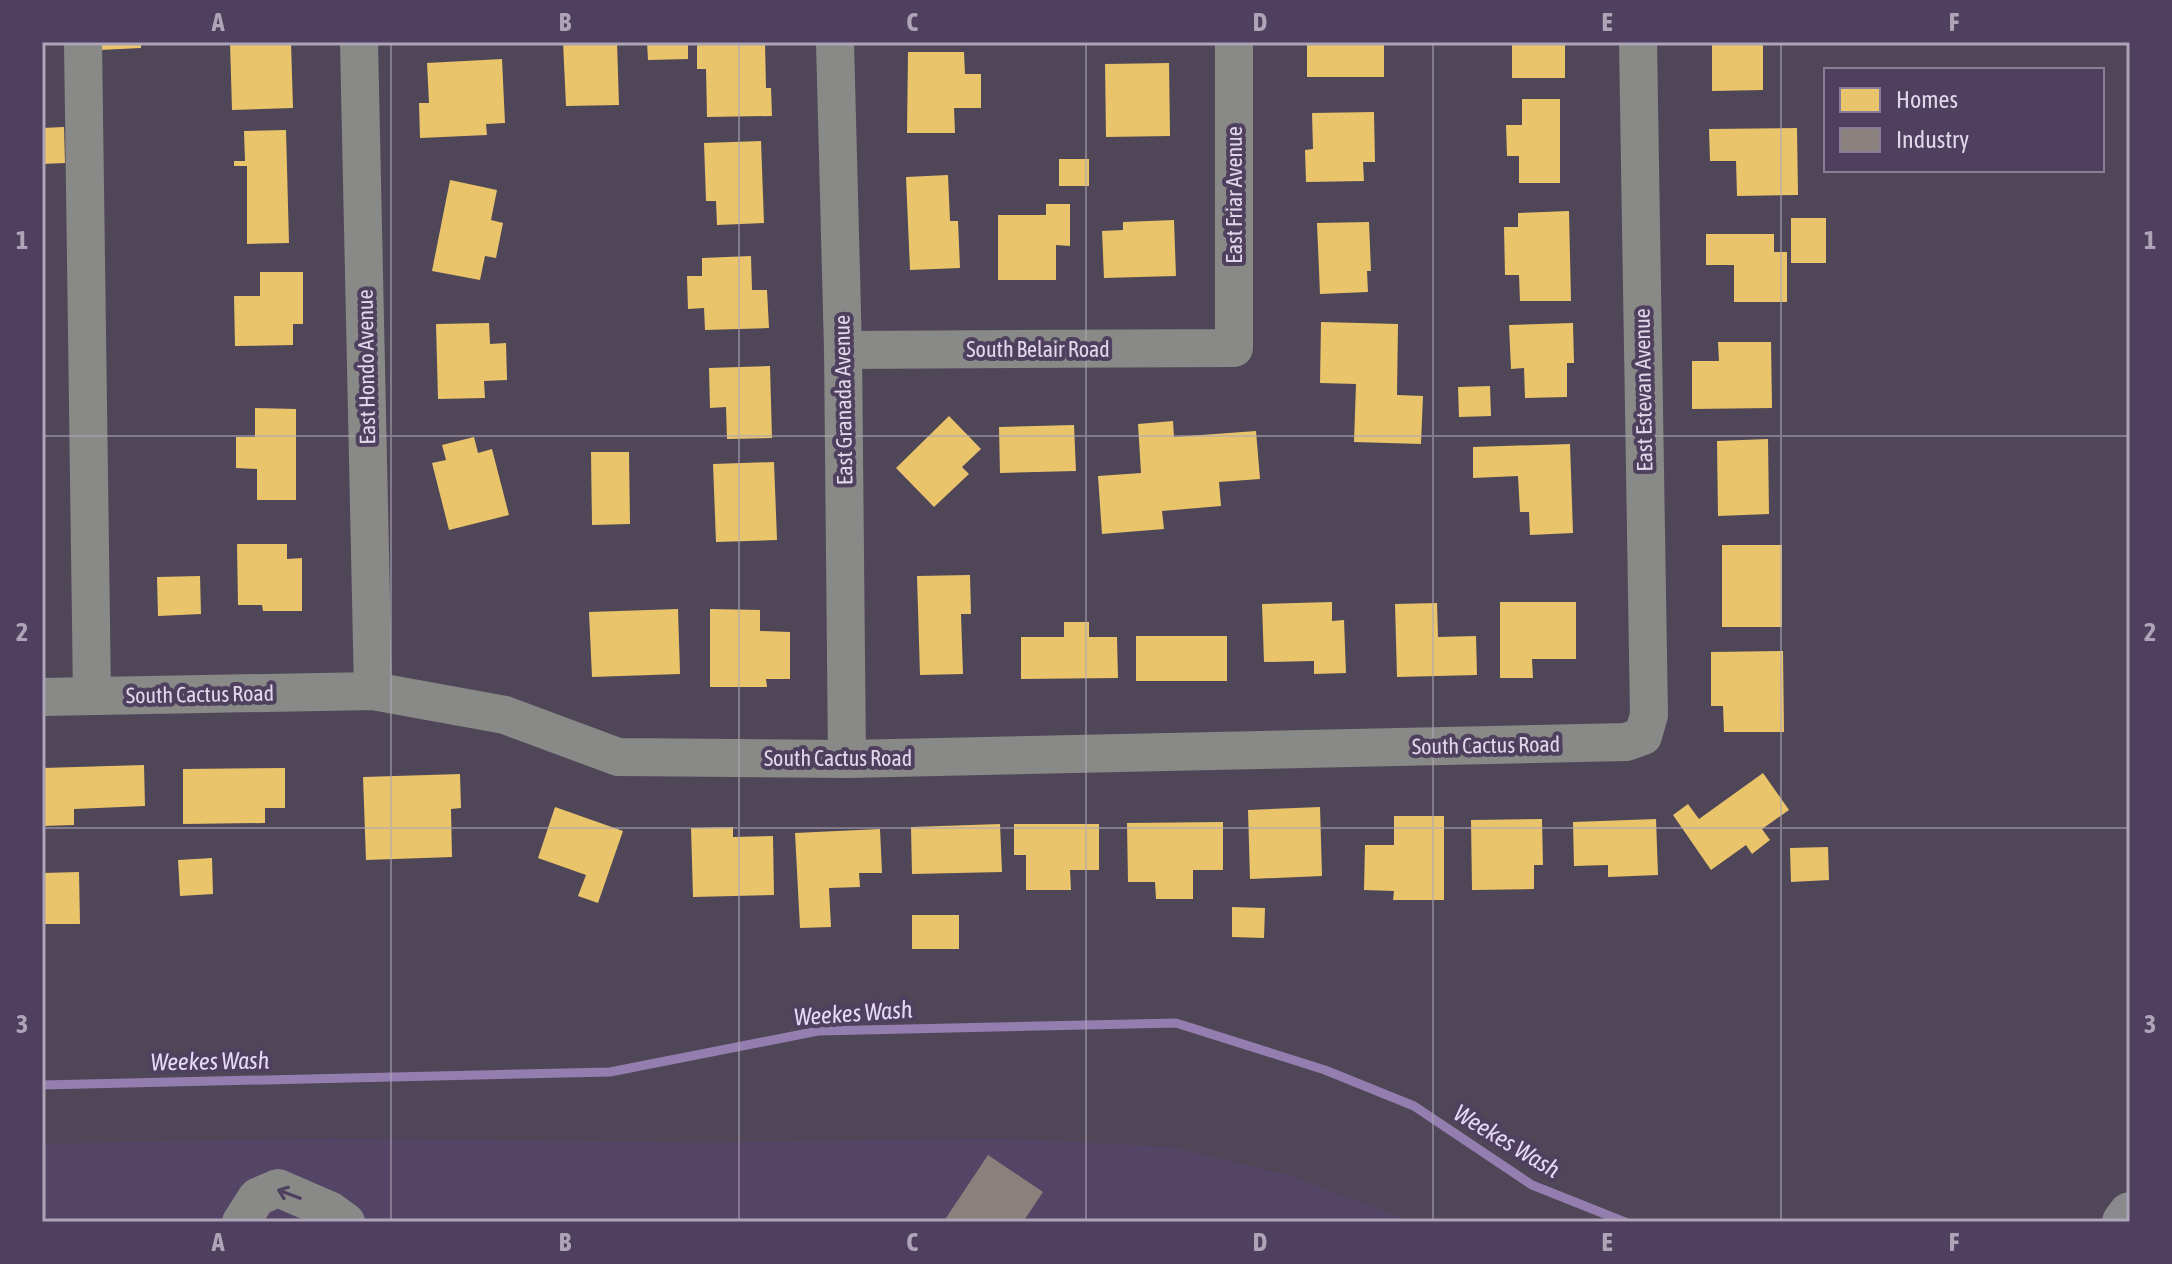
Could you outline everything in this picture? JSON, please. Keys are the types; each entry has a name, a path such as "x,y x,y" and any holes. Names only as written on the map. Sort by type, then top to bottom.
{"main road":[{"path":"2124,1222 2130,1214"}],"street":[{"path":"83,42 92,696"},
{"name":"East Hondo Avenue","path":"359,42 373,691"},
{"name":"East Granada Avenue","path":"835,42 843,350 847,759"},
{"name":"East Friar Avenue","path":"1234,42 1234,348"},
{"name":"East Estevan Avenue","path":"1638,42 1649,715 1643,736"},
{"name":"South Belair Road","path":"843,350 1234,348"},
{"name":"South Cactus Road","path":"42,697 373,691 505,715 618,757 847,759 1626,742 1643,736"},
{"path":"241,1222 257,1197 278,1188 331,1211 346,1222"}],"shaded area":[{"path":"331,1138 704,1143 994,1138 1172,1147 1291,1176 1414,1222 42,1222 42,1144"}],"building: Homes":[{"path":"100,42 141,42 141,48 100,50"},
{"path":"230,42 291,42 293,108 232,110"},
{"path":"563,42 617,42 619,105 566,106"},
{"path":"647,42 688,42 688,59 648,60"},
{"path":"697,42 765,42 766,88 771,88 772,116 707,117 706,69 697,69"},
{"path":"1307,42 1384,42 1384,77 1307,77"},
{"path":"1512,42 1565,42 1565,78 1512,78"},
{"path":"1712,42 1763,42 1763,90 1712,91"},
{"path":"908,52 964,52 965,74 981,74 981,108 954,108 955,133 907,133"},
{"path":"502,59 505,123 486,124 487,135 420,138 419,103 429,103 427,63"},
{"path":"1169,63 1170,136 1106,137 1105,64"},
{"path":"1522,99 1560,99 1560,183 1519,183 1519,156 1507,156 1506,125 1522,125"},
{"path":"1374,112 1375,162 1363,162 1364,181 1306,182 1305,150 1313,149 1312,113"},
{"path":"64,127 65,163 42,164 42,128"},
{"path":"1797,128 1798,195 1737,196 1736,161 1710,161 1709,129"},
{"path":"286,130 289,243 247,244 247,166 234,166 234,161 245,161 244,131"},
{"path":"761,141 764,223 717,225 716,201 706,201 704,143"},
{"path":"1059,159 1089,159 1089,186 1059,186"},
{"path":"948,175 950,221 958,221 960,268 910,270 906,177"},
{"path":"450,180 497,190 491,220 503,223 496,258 485,256 480,280 432,271"},
{"path":"1046,204 1070,204 1070,246 1056,245 1056,280 998,280 998,215 1046,215"},
{"path":"1569,211 1571,301 1520,301 1519,275 1505,275 1504,227 1518,227 1518,213"},
{"path":"1791,218 1826,218 1826,263 1791,263"},
{"path":"1174,220 1176,276 1104,278 1102,231 1123,230 1123,222"},
{"path":"1369,222 1371,271 1367,271 1368,292 1320,294 1317,223"},
{"path":"1706,234 1774,234 1774,252 1787,252 1787,302 1734,302 1734,265 1706,265"},
{"path":"751,256 752,290 767,290 769,328 705,330 704,308 688,309 687,276 702,276 702,258"},
{"path":"260,272 303,272 303,324 293,324 293,345 235,346 234,296 260,296"},
{"path":"1321,322 1398,324 1397,395 1423,396 1421,444 1354,442 1356,384 1320,383"},
{"path":"489,323 490,344 506,343 507,380 484,381 485,398 438,399 436,324"},
{"path":"1573,323 1574,363 1567,363 1567,397 1525,398 1524,368 1511,369 1509,325"},
{"path":"1718,342 1771,342 1772,408 1692,409 1692,361 1719,361"},
{"path":"770,366 772,438 727,439 726,407 710,408 709,368"},
{"path":"1490,386 1491,416 1459,417 1458,387"},
{"path":"255,408 296,409 296,500 257,500 257,469 236,468 236,437 255,437"},
{"path":"949,416 981,449 962,467 969,474 934,507 896,468"},
{"path":"1173,421 1174,437 1256,431 1260,479 1219,482 1221,506 1162,511 1164,529 1102,534 1098,476 1141,473 1138,424"},
{"path":"1074,425 1076,471 1000,473 999,427"},
{"path":"474,437 478,453 492,449 509,515 449,530 432,463 446,460 442,445"},
{"path":"1768,439 1769,514 1718,516 1717,441"},
{"path":"1570,444 1573,533 1530,535 1529,512 1520,512 1518,476 1473,478 1473,447"},
{"path":"591,452 629,452 630,524 592,525"},
{"path":"774,462 777,540 716,542 713,464"},
{"path":"237,544 287,544 287,559 302,558 302,611 263,611 262,605 238,605"},
{"path":"1722,545 1782,545 1782,627 1722,627"},
{"path":"970,575 971,614 961,614 963,674 920,675 917,576"},
{"path":"200,576 201,614 158,616 157,577"},
{"path":"1332,602 1332,621 1344,620 1346,673 1314,674 1314,661 1264,662 1262,604"},
{"path":"1500,602 1576,602 1576,659 1532,659 1533,678 1500,678"},
{"path":"1437,603 1438,637 1476,636 1477,675 1397,677 1395,604"},
{"path":"678,609 680,674 592,677 589,612"},
{"path":"710,609 760,610 760,631 790,632 790,679 766,679 767,687 710,687"},
{"path":"1064,622 1089,622 1089,637 1117,637 1118,678 1021,679 1021,637 1064,637"},
{"path":"1136,636 1227,636 1227,681 1136,681"},
{"path":"1783,651 1784,732 1724,732 1723,706 1711,706 1711,652"},
{"path":"144,765 145,806 74,809 74,825 42,826 42,768"},
{"path":"285,768 285,808 265,808 265,823 183,824 183,769"},
{"path":"1763,773 1789,810 1762,829 1770,840 1752,854 1746,845 1711,870 1673,815 1688,804 1699,819"},
{"path":"460,774 461,808 451,809 452,857 366,860 363,777"},
{"path":"555,807 623,831 598,903 578,896 586,875 538,858"},
{"path":"1320,807 1322,876 1250,879 1248,810"},
{"path":"1394,816 1444,816 1444,900 1393,900 1394,891 1364,890 1365,845 1394,845"},
{"path":"1542,819 1543,865 1534,865 1534,889 1472,890 1471,820"},
{"path":"1656,819 1658,875 1608,877 1608,865 1574,866 1573,822"},
{"path":"1223,822 1223,870 1193,870 1193,899 1156,899 1155,882 1128,882 1127,823"},
{"path":"1000,824 1002,872 912,874 911,827"},
{"path":"1014,824 1099,824 1099,870 1070,870 1071,890 1026,890 1026,855 1014,855"},
{"path":"733,827 733,837 773,836 774,895 693,897 691,828"},
{"path":"880,829 882,873 859,873 860,887 829,888 831,927 800,928 795,833"},
{"path":"1828,847 1829,880 1791,882 1790,848"},
{"path":"212,858 213,894 180,896 178,860"},
{"path":"79,872 80,924 42,924 42,873"},
{"path":"1232,907 1265,908 1264,938 1232,937"},
{"path":"912,915 959,915 959,949 912,949"}],"building: Industry":[{"path":"988,1155 1043,1192 1023,1222 944,1221"}],"waterway":[{"name":"Weekes Wash","path":"42,1085 610,1072 818,1031 1176,1023 1325,1070 1414,1106 1532,1185 1625,1222"}]}
